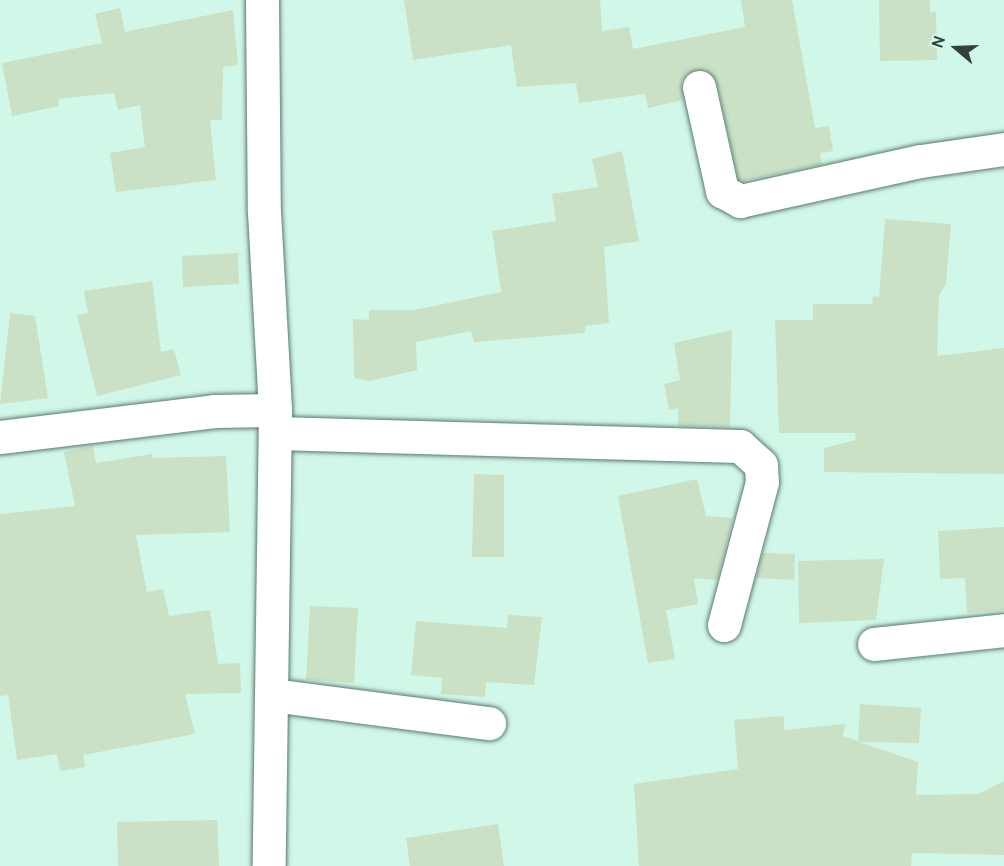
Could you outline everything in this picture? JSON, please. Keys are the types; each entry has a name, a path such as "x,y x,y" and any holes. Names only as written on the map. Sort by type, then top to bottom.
{"street":[{"path":"262,0 264,212 275,422 269,866"},
{"path":"699,87 723,191 740,201 921,161 1004,149"},
{"path":"0,437 214,411 275,422 740,446 761,465 762,482 724,626"},
{"path":"874,644 1004,630"},
{"path":"272,695 489,723"}],"building":[{"path":"404,0 600,0 602,31 629,27 633,49 745,27 741,0 792,0 815,128 829,126 833,151 820,153 822,164 743,181 738,179 717,83 705,69 686,74 681,82 683,100 648,108 645,94 579,103 576,83 517,87 511,45 413,60"},
{"path":"879,0 930,0 930,12 936,12 937,60 880,61"},
{"path":"120,8 125,32 233,10 238,65 223,67 222,120 210,120 216,180 116,192 110,153 145,147 140,105 118,110 114,93 58,99 59,106 12,116 2,63 102,43 95,14"},
{"path":"622,151 639,241 604,247 609,323 585,326 585,333 474,342 471,331 416,342 417,370 370,381 354,378 353,319 369,320 369,310 414,310 501,292 492,231 556,221 552,194 598,187 592,159"},
{"path":"885,219 951,224 946,284 939,295 937,356 1004,348 1004,474 824,472 824,448 856,440 855,433 779,433 775,320 813,320 813,304 872,304 873,296 879,297"},
{"path":"238,253 239,284 183,287 182,256"},
{"path":"152,281 161,352 174,349 181,375 97,396 77,315 88,313 84,291"},
{"path":"10,313 35,316 48,398 0,404"},
{"path":"732,330 730,427 678,426 678,408 669,410 664,384 680,380 674,343"},
{"path":"93,446 96,463 152,454 153,458 226,456 230,532 136,535 147,592 163,589 169,616 210,610 218,664 240,663 241,693 185,694 195,734 83,755 85,767 60,771 57,754 17,760 8,695 0,696 0,514 75,506 64,452"},
{"path":"474,474 504,475 504,557 472,557"},
{"path":"697,479 706,516 733,518 717,580 694,578 698,604 666,610 675,659 648,663 618,496"},
{"path":"1004,527 1004,610 967,613 965,578 940,579 938,531"},
{"path":"763,553 795,554 794,580 756,578"},
{"path":"884,559 876,620 799,623 798,561"},
{"path":"310,606 358,608 354,683 306,680"},
{"path":"508,615 542,617 534,685 486,682 485,697 441,694 442,678 411,675 416,621 507,628"},
{"path":"860,704 921,708 919,743 859,742 918,762 916,795 978,794 1004,781 1004,855 912,853 911,866 639,866 634,784 738,769 734,720 784,716 784,730 845,724 843,736 858,741"},
{"path":"217,820 219,866 118,866 117,822"},
{"path":"498,824 504,866 410,866 406,838"}]}
